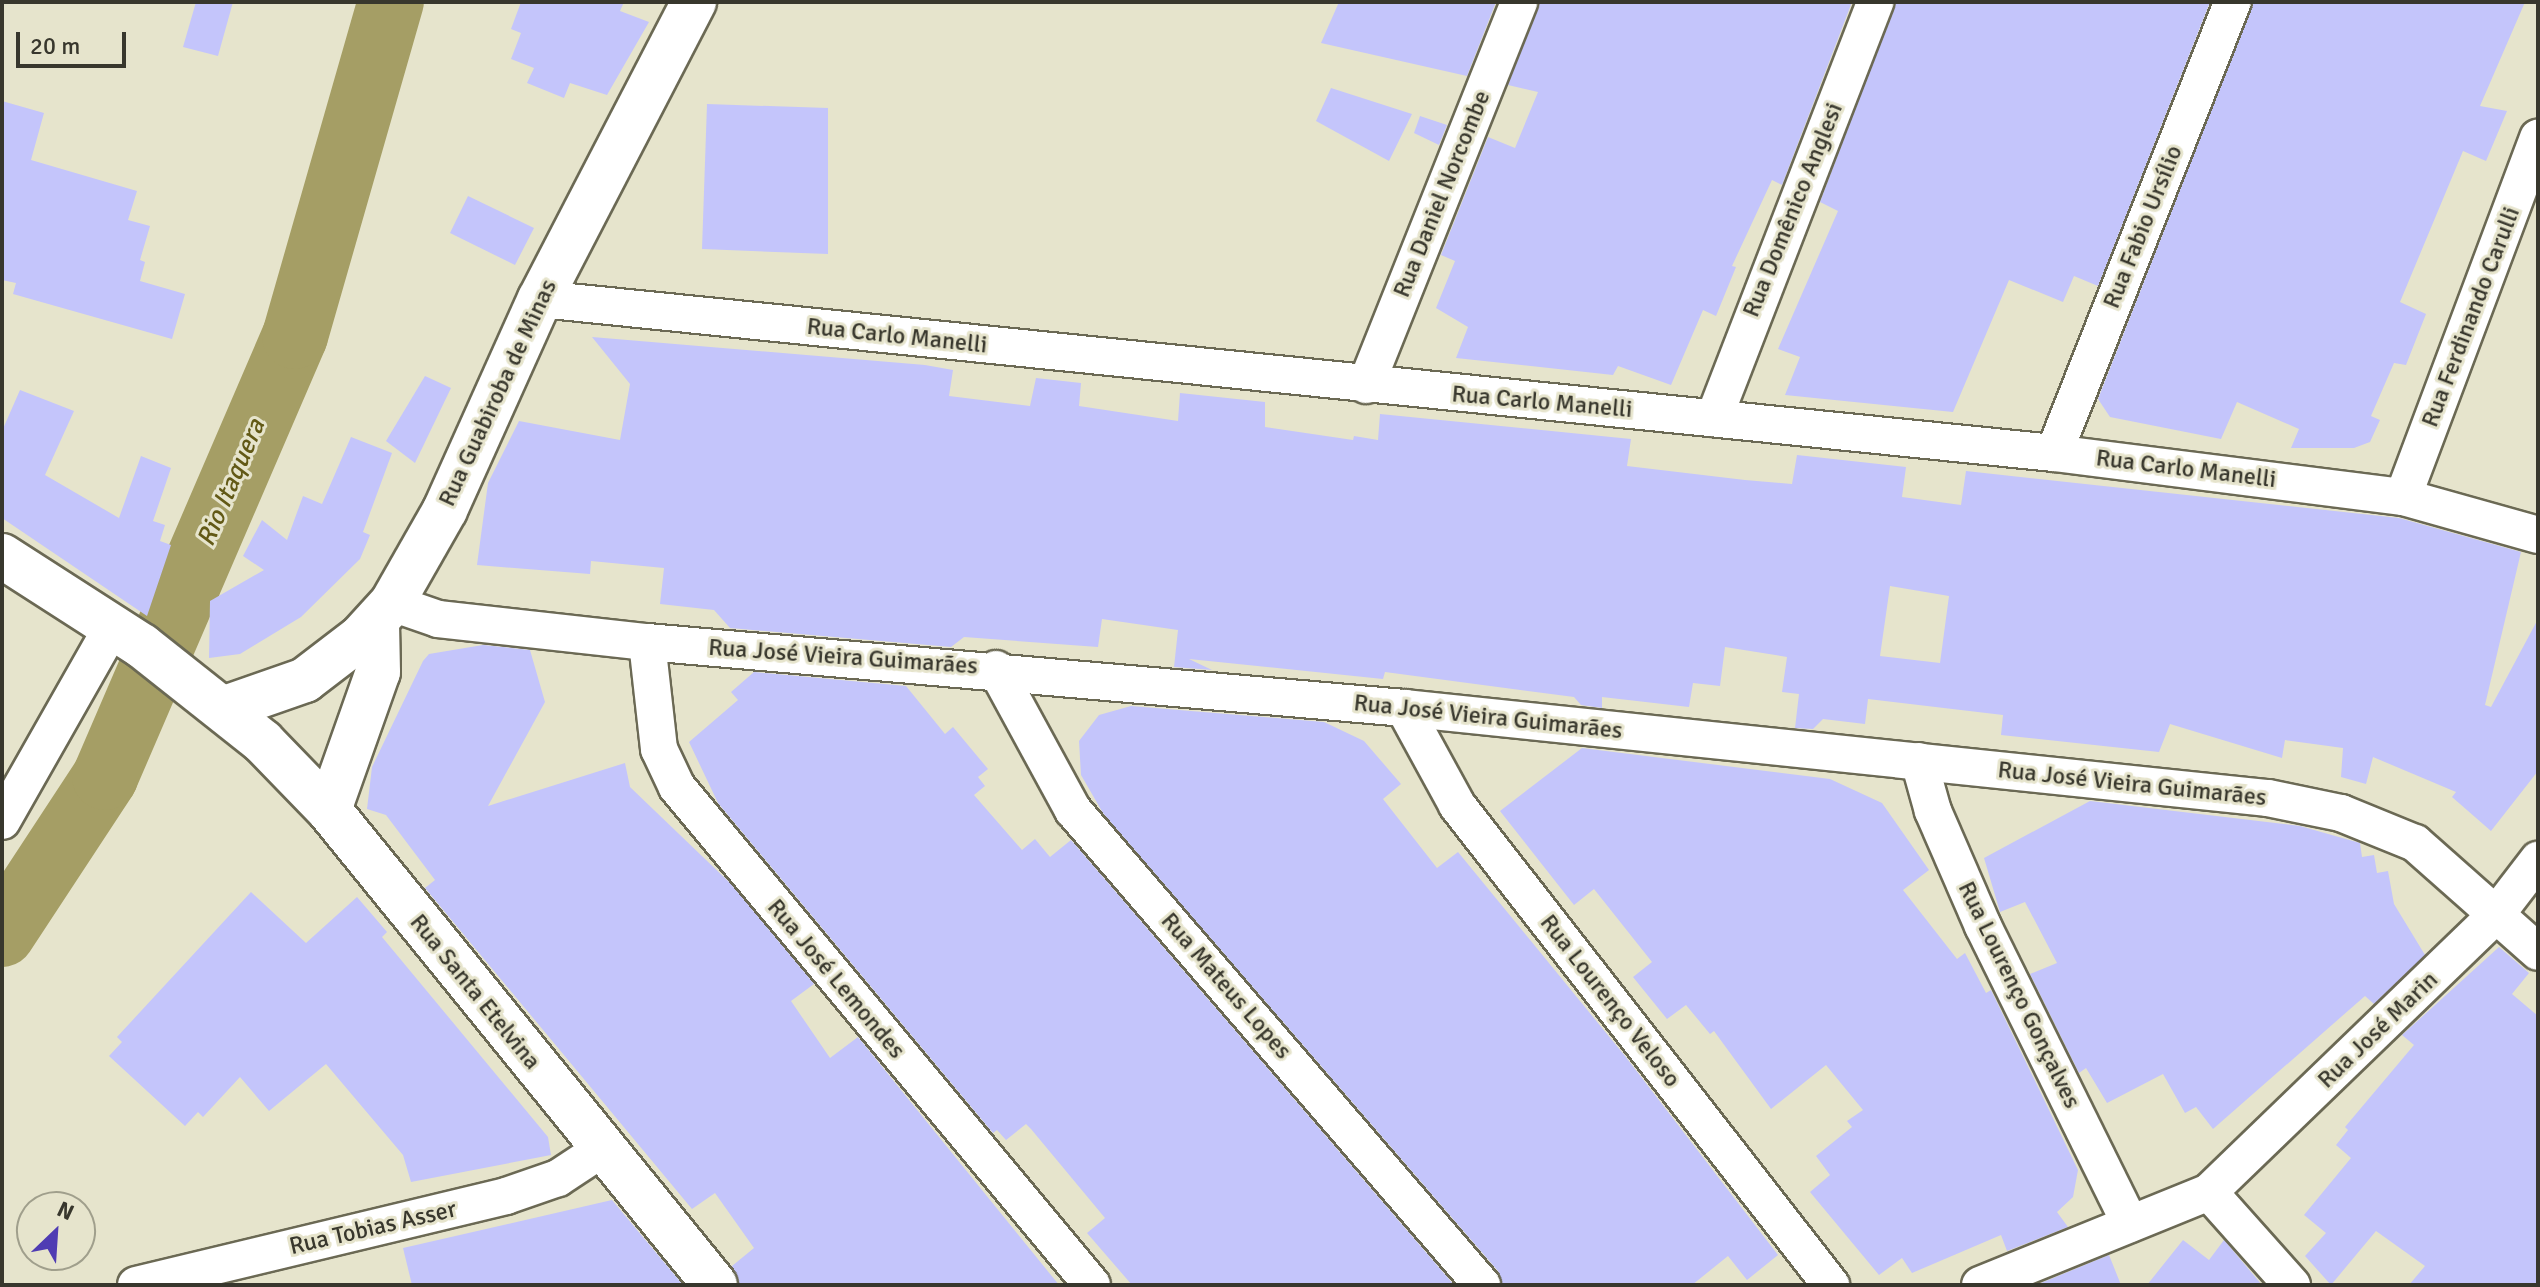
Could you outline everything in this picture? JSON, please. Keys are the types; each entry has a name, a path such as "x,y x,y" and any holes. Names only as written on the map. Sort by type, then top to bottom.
{"street":[{"name":"Rua Guabiroba de Minas","path":"214,700 305,680 384,613 445,510 540,299 694,2"},
{"name":"Rua Daniel Norcombe","path":"1366,385 1519,2"},
{"name":"Rua Domênico Anglesi","path":"1714,418 1875,2"},
{"name":"Rua Fabio Ursílio","path":"2054,453 2233,2"},
{"name":"Rua Ferdinando Carulli","path":"2403,497 2538,137"},
{"name":"Rua Carlo Manelli","path":"540,299 2054,453 2403,497 2538,535"},
{"name":"Rua Santa Etelvina","path":"2,556 128,636 214,700 329,810 715,1285"},
{"name":"Rua José Vieira Guimarães","path":"384,613 647,642 996,669 1404,708 2268,798 2341,813 2415,843 2538,952"},
{"path":"329,810 378,672 384,613"},
{"path":"2,821 12,788 128,636"},
{"name":"Rua José Lemondes","path":"647,642 659,749 677,787 1092,1285"},
{"name":"Rua Mateus Lopes","path":"996,669 1073,810 1482,1285"},
{"name":"Rua Lourenço Veloso","path":"1404,708 1457,805 1831,1285"},
{"name":"Rua Lourenço Gonçalves","path":"1919,761 1933,811 1983,926 2130,1224"},
{"name":"Rua José Marin","path":"2209,1192 2495,916 2538,860"},
{"name":"Rua Tobias Asser","path":"136,1285 506,1196 558,1178 602,1149"},
{"path":"1980,1285 2209,1192 2292,1285"}],"building":[{"path":"196,2 233,2 218,56 183,47"},
{"path":"521,2 624,2 620,11 649,22 607,95 570,83 564,98 527,83 534,68 511,59 521,33 511,29"},
{"path":"1339,2 1496,2 1467,76 1321,43"},
{"path":"1540,2 1852,2 1782,185 1772,180 1732,266 1736,267 1716,316 1703,310 1671,385 1618,366 1613,375 1456,358 1468,327 1436,308 1455,261 1441,255 1488,137 1515,148 1538,92 1508,85"},
{"path":"1896,2 2210,2 2098,286 2074,276 2063,302 2009,280 1953,412 1785,395 1800,357 1778,349 1838,211 1820,202"},
{"path":"2254,2 2525,2 2480,106 2507,111 2486,161 2463,151 2400,302 2426,314 2406,365 2394,363 2371,416 2380,420 2370,442 2354,448 2291,448 2299,429 2237,402 2221,439 2110,417 2098,399"},
{"path":"1331,88 1412,114 1389,161 1316,121"},
{"path":"2,101 44,113 31,160 137,191 128,220 150,226 140,260 145,262 140,281 185,294 172,339 13,294 16,283 2,280"},
{"path":"707,104 828,108 828,254 702,249"},
{"path":"1420,116 1447,125 1439,145 1414,133"},
{"path":"468,196 534,228 515,265 450,233"},
{"path":"592,337 925,365 953,370 949,396 1030,406 1036,378 1081,383 1079,406 1178,421 1180,393 1265,402 1265,427 1353,440 1354,436 1378,440 1380,414 1631,439 1627,466 1745,480 1792,484 1797,455 1906,467 1902,497 1961,505 1966,471 2399,518 2521,552 2485,705 2491,707 2538,619 2538,771 2491,831 2452,797 2456,792 2373,757 2366,784 2341,777 2343,748 2285,740 2282,758 2170,724 2159,752 2001,735 2003,715 1868,699 1865,724 1823,719 1813,729 1795,728 1799,694 1782,692 1787,657 1725,647 1720,686 1693,683 1689,707 1602,697 1602,708 1581,705 1574,697 1385,672 1383,679 1189,659 1212,670 1174,667 1178,630 1102,619 1098,647 964,637 951,647 730,628 714,610 660,604 664,568 591,561 590,574 477,565 488,483 519,421 620,440 630,384","holes":["1890,586 1949,596 1940,663 1880,656"]},
{"path":"425,376 451,388 415,463 386,441"},
{"path":"20,390 74,411 45,475 119,518 141,456 171,468 153,521 165,525 160,541 171,545 147,616 2,518 2,431"},
{"path":"351,437 392,453 363,532 370,535 360,559 301,617 240,654 209,658 210,601 264,570 243,556 262,520 287,540 303,496 322,504"},
{"path":"483,645 530,650 545,702 488,806 625,763 630,787 729,882 814,984 791,1001 830,1058 858,1037 1059,1285 739,1285 732,1266 754,1248 715,1193 692,1209 425,888 435,880 386,815 367,809 372,767 423,661 429,654"},
{"path":"754,672 906,686 945,734 953,727 988,769 978,777 985,786 974,795 1022,850 1035,839 1050,857 1071,840 1454,1285 1132,1285 1087,1233 1105,1218 1031,1129 1026,1124 1006,1140 997,1130 993,1133 718,803 689,742 738,700 731,692"},
{"path":"1131,706 1324,722 1364,741 1401,784 1383,799 1437,868 1458,852 1625,1056 1778,1255 1747,1280 1728,1256 1692,1285 1502,1285 1498,1271 1103,813 1081,775 1079,741 1099,715"},
{"path":"1582,748 1830,779 1882,803 1929,870 1903,890 1957,959 1965,953 1986,993 1991,990 2078,1170 2073,1197 2057,1212 2068,1227 2007,1251 2001,1235 1912,1273 1902,1258 1879,1275 1810,1192 1830,1175 1816,1156 1852,1127 1847,1121 1863,1110 1826,1065 1771,1109 1714,1031 1710,1034 1686,1005 1667,1019 1633,977 1652,962 1594,889 1574,905 1500,811"},
{"path":"2090,801 2300,826 2360,843 2362,857 2374,855 2377,873 2388,871 2394,904 2425,955 2374,1004 2365,996 2213,1129 2196,1107 2185,1113 2163,1074 2107,1103 2086,1068 2079,1073 2030,974 2057,963 2025,902 2000,912 1984,858"},
{"path":"251,892 306,943 357,897 387,932 382,937 548,1137 551,1155 411,1182 403,1155 326,1064 269,1111 240,1077 203,1117 198,1112 185,1126 109,1056 122,1042 117,1037"},
{"path":"2499,947 2529,973 2512,994 2538,1016 2538,1285 2409,1285 2425,1266 2376,1231 2331,1285 2305,1256 2326,1233 2304,1215 2351,1158 2336,1145 2348,1130 2345,1127 2414,1045 2402,1035"},
{"path":"612,1200 683,1285 412,1285 403,1248"},
{"path":"2183,1240 2209,1260 2224,1240 2262,1285 2147,1285"},
{"path":"2109,1255 2121,1285 2036,1285"}],"waterway":[{"name":"Rio Itaquera","path":"2,934 105,777 295,336 391,2"}]}
